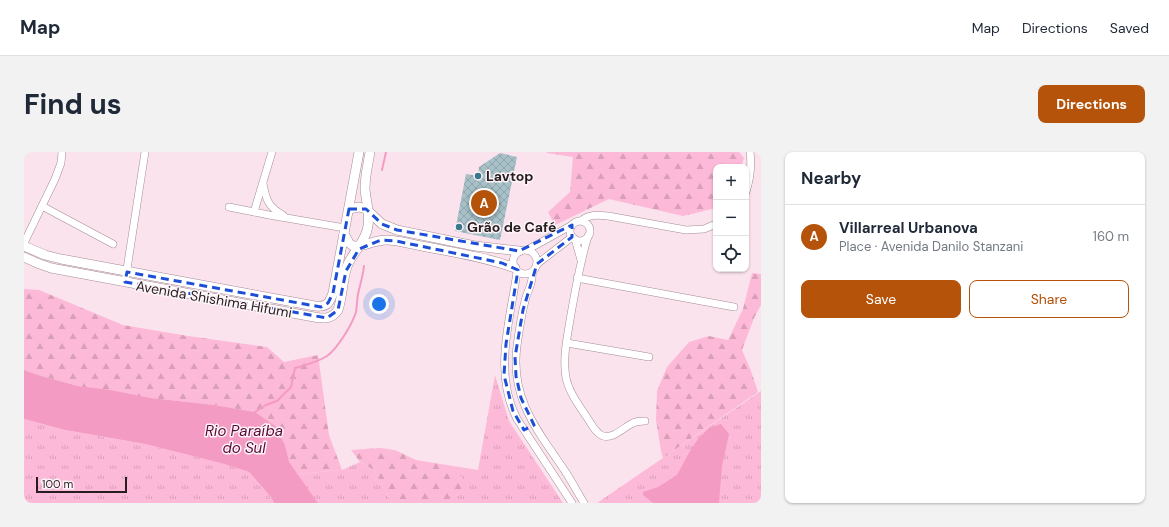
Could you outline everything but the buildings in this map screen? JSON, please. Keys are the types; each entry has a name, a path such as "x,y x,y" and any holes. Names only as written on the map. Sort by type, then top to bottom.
{"street":[{"path":"24,244 59,171 62,152"},
{"path":"125,282 145,152"},
{"path":"254,212 272,152"},
{"path":"359,152 344,231 351,245 359,247 381,240 396,241 502,263 525,274 532,272"},
{"name":"Avenida Shishima Hifumi","path":"24,257 51,268 308,316 326,318 335,314 338,310 346,271 366,233 368,226 368,207 365,179 370,152"},
{"path":"749,183 751,171 750,152"},
{"path":"263,182 265,195 270,205 273,209 286,217"},
{"path":"42,206 113,244"},
{"path":"229,207 286,217 344,231"},
{"path":"348,209 368,207 382,224 397,230 475,246 523,251 534,254 537,264"},
{"path":"572,503 513,411 506,387 504,360 516,270 513,265 513,259 516,253 523,251 575,223 595,215 686,230 704,229 713,225"},
{"path":"588,226 601,215"},
{"path":"581,221 586,223 590,230 581,260 566,343 565,366 567,382 578,405 597,432 605,436 612,436 634,422 645,421"},
{"path":"572,225 570,231 574,238 581,260"},
{"name":"Avenida Shishima Hifumi","path":"24,244 45,255 57,258 321,307 328,303 333,293 344,231"},
{"path":"584,503 566,471 534,425 521,398 515,364 520,327 532,278 532,272 537,264 574,238 583,240 588,236"},
{"path":"578,278 734,307"},
{"path":"566,343 649,357"},
{"path":"524,430 534,425"}],"highlighted area":[{"path":"349,209 366,209 382,224 397,230 519,251 572,225 572,237 537,264 523,310 515,357 516,376 521,398 534,425 524,430 513,411 504,375 506,344 518,270 502,263 396,241 381,240 359,249 346,271 338,310 327,318 125,282 127,272 321,307 328,303 333,293"}],"green space":[{"path":"739,152 744,158 742,164 713,164 713,209 683,216 609,199 555,225 548,212 570,192 573,157 547,153"},
{"path":"752,273 761,274 761,305 754,318 742,350 758,392 663,458 656,420 657,391 667,367 689,342 709,336 728,340 743,309"},
{"path":"24,289 39,290 123,325 267,347 284,362 318,355 329,435 342,470 297,474 288,462 285,445 255,412 215,405 151,398 78,386 24,370"},
{"path":"495,375 509,421 563,503 447,503 462,491 465,483 453,466 478,470"},
{"path":"761,391 761,503 597,503"},
{"path":"24,419 65,430 145,444 224,464 249,472 271,497 274,503 24,503"},
{"path":"380,448 395,450 416,460 453,466 466,483 462,491 447,503 392,503 374,470 360,462 351,450"},
{"path":"360,462 374,470 392,503 318,503 297,474 342,470"}],"water":[{"name":"Rio Paraíba do Sul","path":"24,370 78,386 110,390 151,398 215,405 255,412 275,426 285,445 289,462 318,503 274,503 271,497 249,472 224,464 145,444 65,430 24,419"},
{"path":"721,424 729,434 722,466 719,503 653,503 643,495 643,492 658,487 677,475 691,449 699,438 709,428"}],"waterway":[{"path":"382,170 386,152"},
{"path":"254,414 266,405 277,401 291,387 295,368 327,356 340,342 356,312 364,266"}],"place":[{"name":"Lavtop","path":"478,176"},
{"name":"Villarreal Urbanova","path":"484,203"},
{"name":"Grão de Café","path":"459,227"}]}
